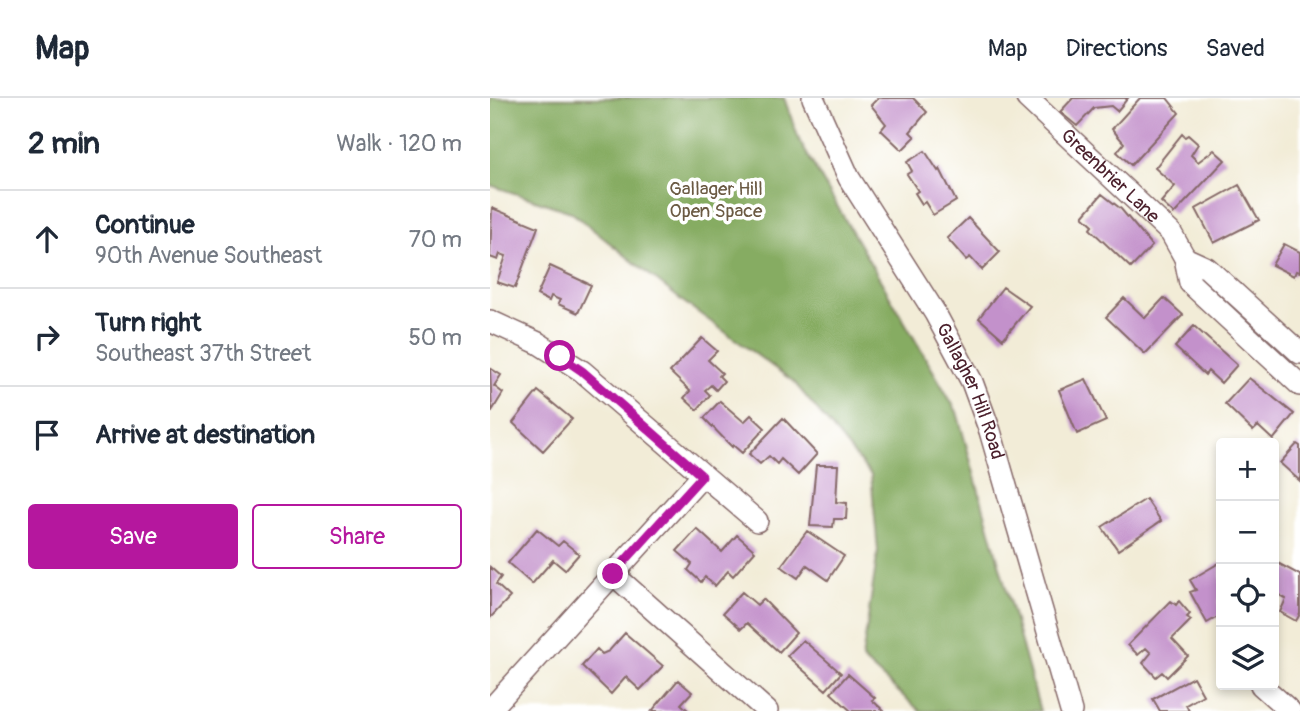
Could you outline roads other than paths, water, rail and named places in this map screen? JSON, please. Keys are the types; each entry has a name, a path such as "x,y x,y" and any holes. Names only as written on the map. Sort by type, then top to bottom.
{"street":[{"name":"Gallagher Hill Road","path":"813,98 849,178 935,313 972,382 990,431 1071,711"},
{"name":"Greenbrier Lane","path":"1027,98 1171,233 1185,258 1190,283 1300,385"},
{"name":"Greenbrier Lane","path":"1185,258 1207,268 1300,353"},
{"path":"490,321 538,343 582,371 757,521"},
{"path":"490,710 702,476"},
{"path":"613,574 767,711"},
{"path":"1267,690 1290,711"}],"park label":[{"name":"Gallager Hill Open Space","path":"716,200"}]}
